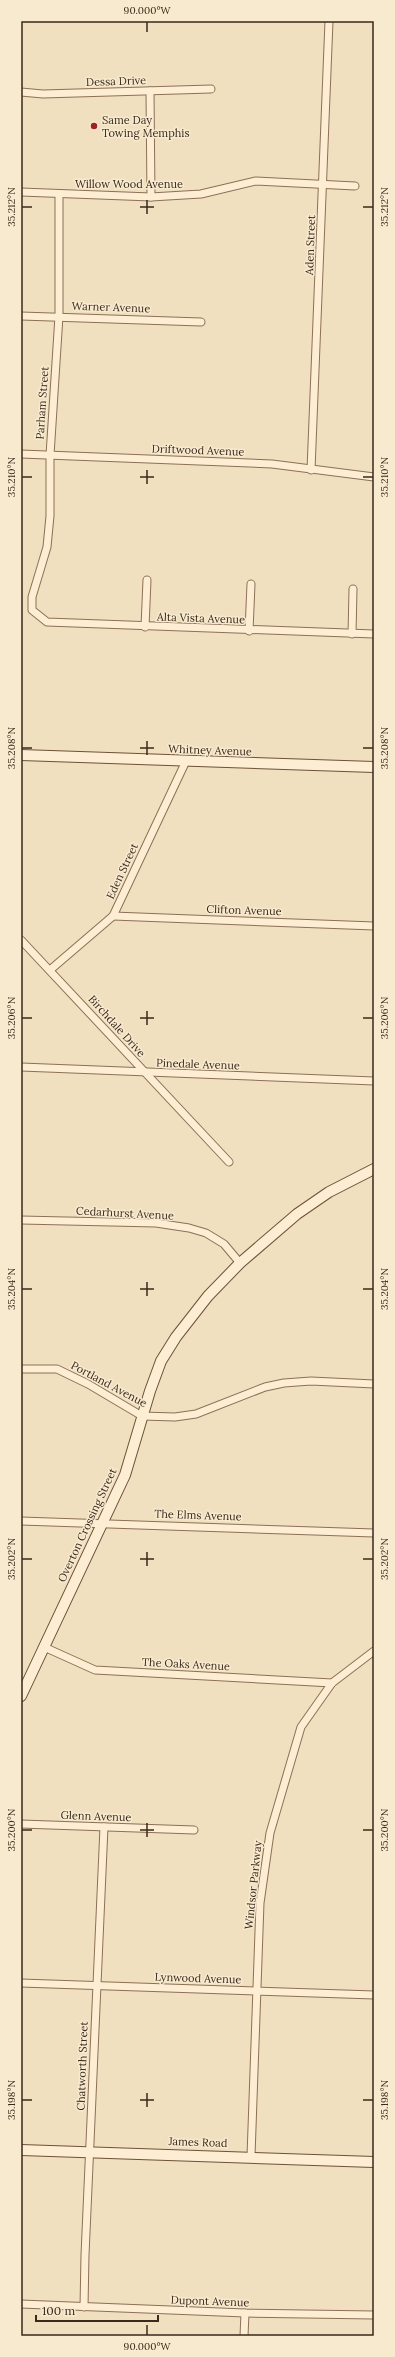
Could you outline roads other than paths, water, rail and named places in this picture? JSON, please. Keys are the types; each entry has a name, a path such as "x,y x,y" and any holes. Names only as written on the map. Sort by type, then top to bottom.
{"main road":[{"name":"Whitney Avenue","path":"21,755 374,767"},
{"name":"Overton Crossing Street","path":"21,1696 101,1523 125,1475 142,1416 161,1361 176,1337 208,1296 240,1263 297,1214 329,1192 374,1169"},
{"name":"James Road","path":"21,2150 251,2156 374,2162"}],"street":[{"name":"Aden Street","path":"311,470 324,184 329,21"},
{"name":"Dessa Drive","path":"21,92 43,94 211,89"},
{"path":"150,91 151,197"},
{"name":"Willow Wood Avenue","path":"21,192 151,197 201,194 256,181 355,186"},
{"name":"Parham Street","path":"32,610 32,597 47,547 50,516 50,455 59,316 59,194"},
{"name":"Warner Avenue","path":"21,316 59,316 201,322"},
{"name":"Driftwood Avenue","path":"21,454 272,464 374,477"},
{"path":"145,627 147,580"},
{"path":"249,631 251,584"},
{"path":"352,634 353,589"},
{"name":"Alta Vista Avenue","path":"32,610 47,622 249,631 374,634"},
{"name":"Eden Street","path":"50,970 113,916 186,761"},
{"name":"Clifton Avenue","path":"113,916 374,926"},
{"name":"Birchdale Drive","path":"21,940 228,1162"},
{"name":"Pinedale Avenue","path":"21,1067 145,1074 374,1081"},
{"name":"Cedarhurst Avenue","path":"21,1220 156,1223 188,1228 206,1233 224,1244 240,1263"},
{"name":"Portland Avenue","path":"21,1369 57,1369 88,1384 142,1416 175,1417 196,1414 265,1387 284,1383 311,1381 374,1384"},
{"name":"The Elms Avenue","path":"21,1521 374,1532"},
{"name":"The Oaks Avenue","path":"44,1647 95,1670 332,1684"},
{"name":"Windsor Parkway","path":"251,2156 260,1903 270,1833 301,1727 332,1684 374,1651"},
{"name":"Glenn Avenue","path":"21,1824 194,1830"},
{"name":"Chatworth Street","path":"84,2307 96,1986 104,1827"},
{"name":"Lynwood Avenue","path":"21,1982 96,1986 374,1995"},
{"name":"Dupont Avenue","path":"21,2304 245,2313 374,2315"},
{"path":"244,2336 245,2313"}],"place":[{"name":"Same Day Towing Memphis","path":"94,126"}]}
